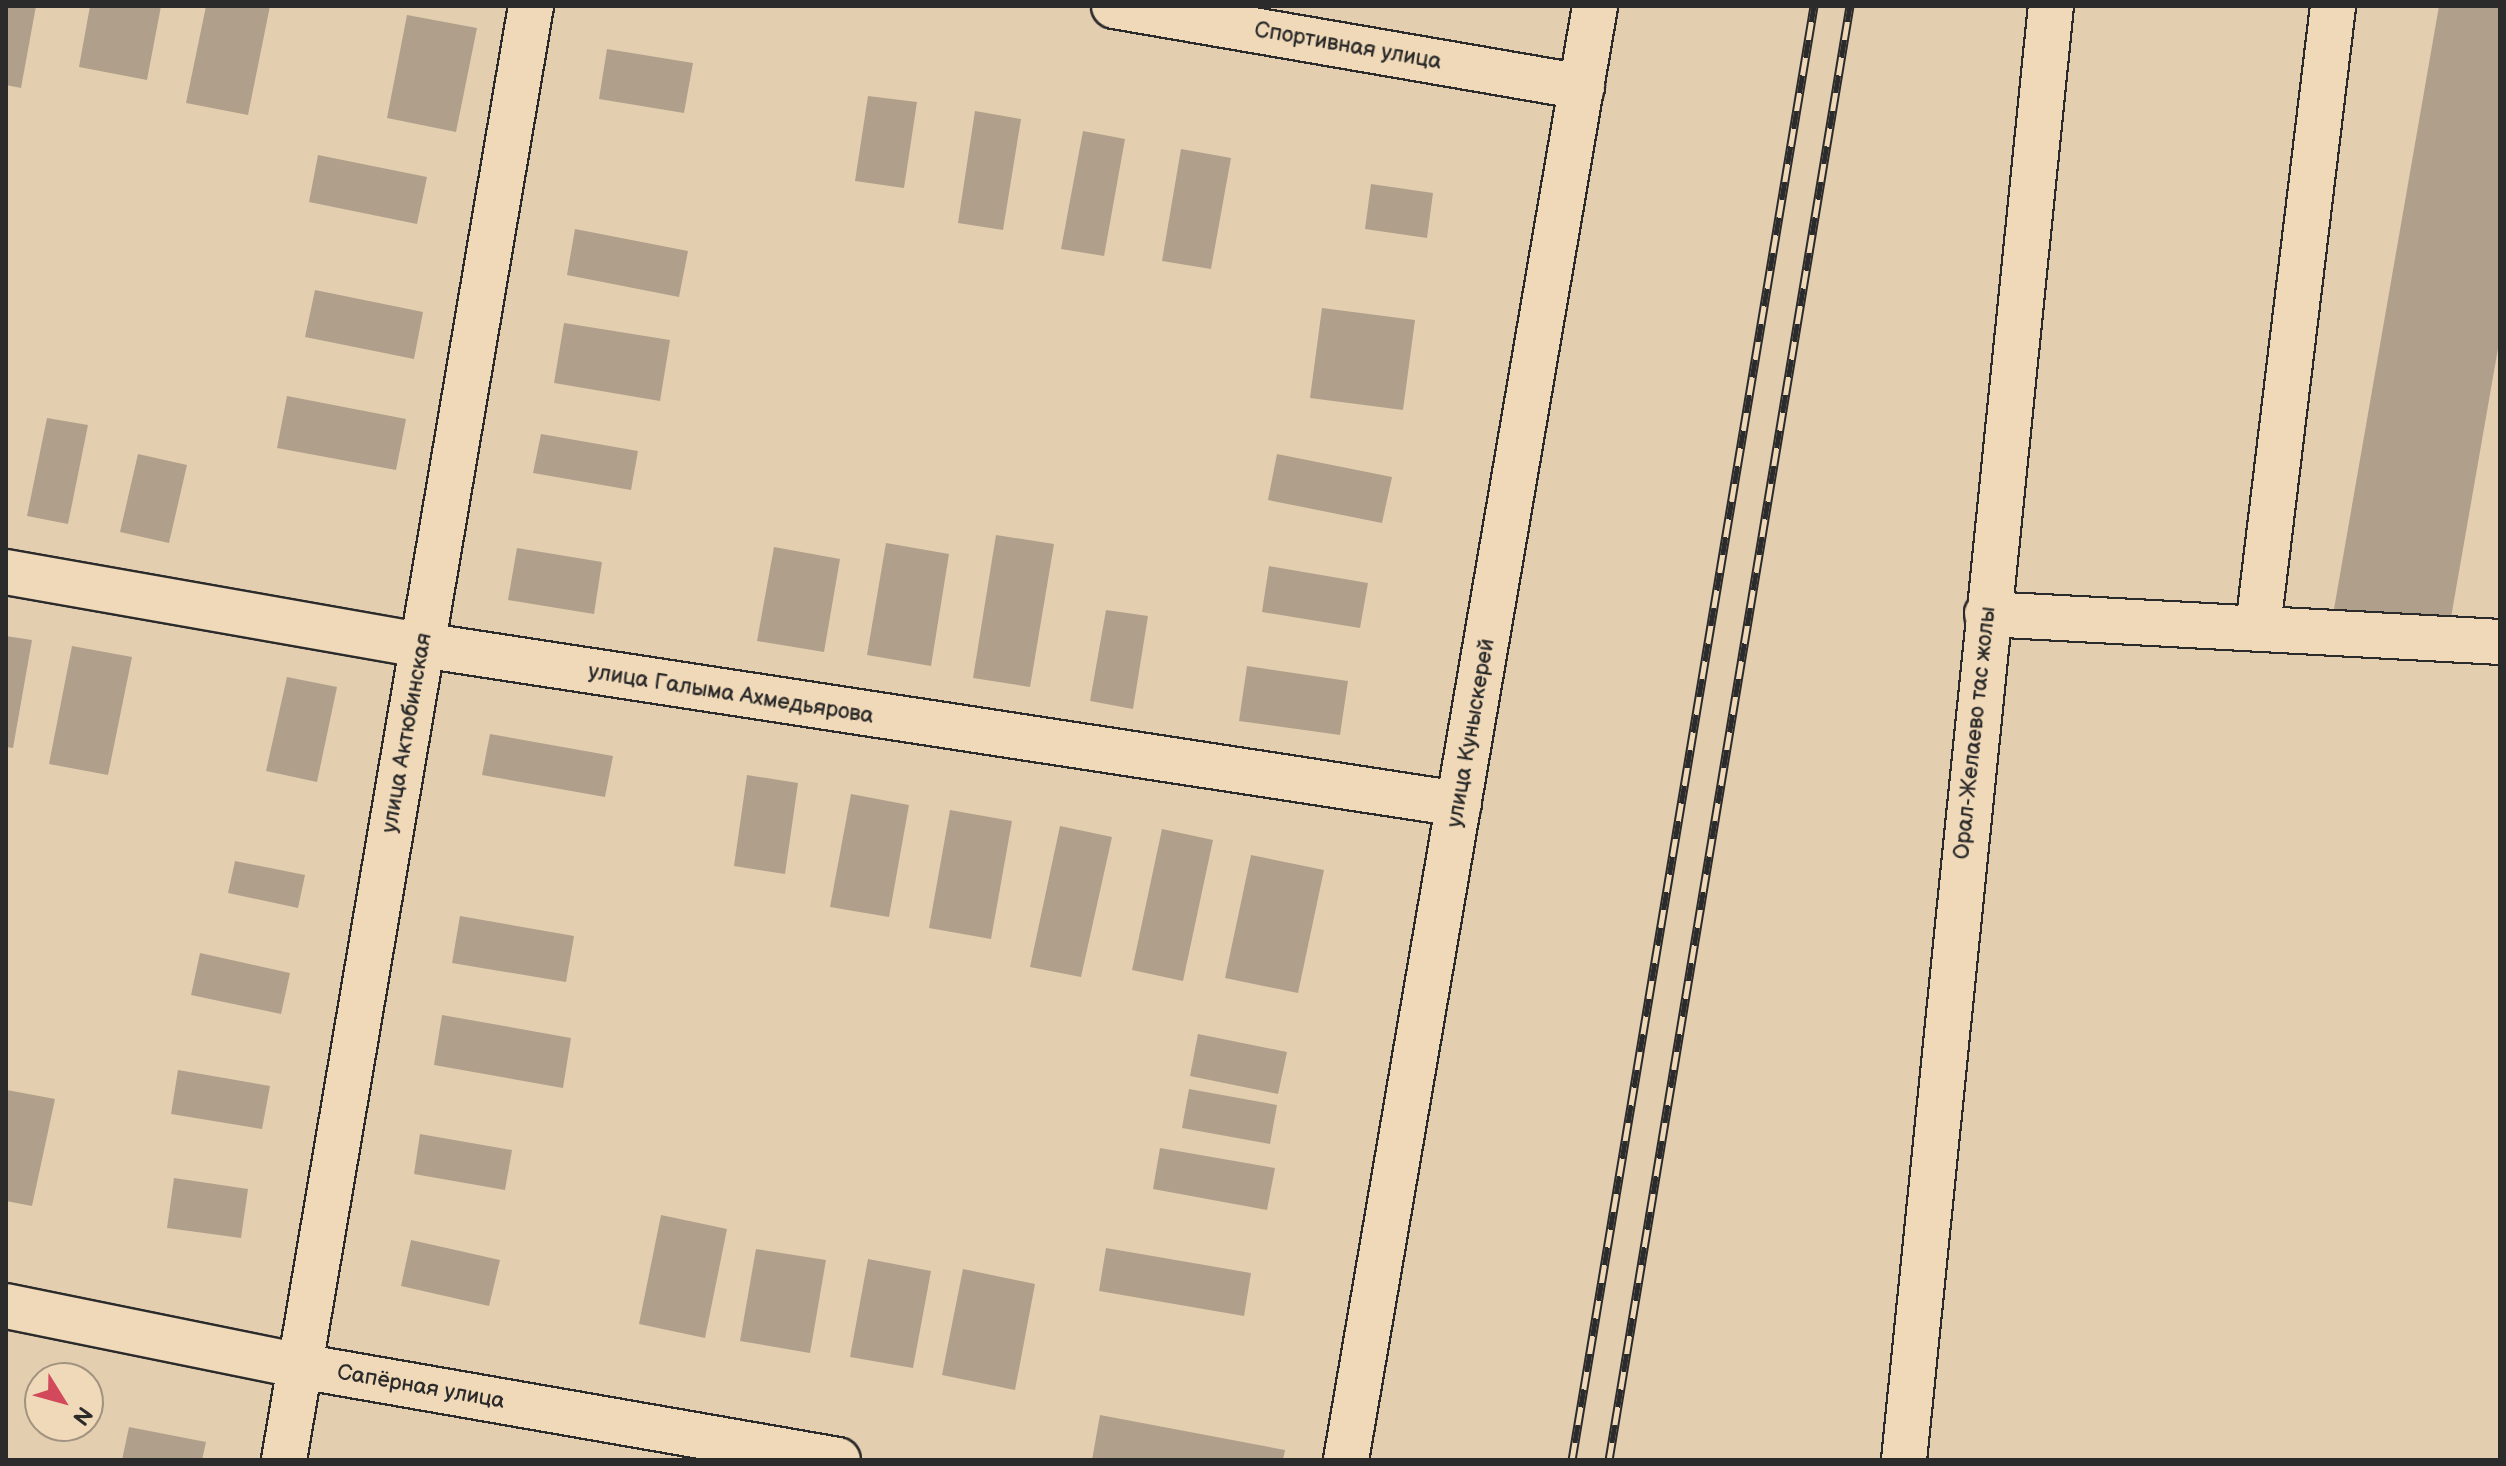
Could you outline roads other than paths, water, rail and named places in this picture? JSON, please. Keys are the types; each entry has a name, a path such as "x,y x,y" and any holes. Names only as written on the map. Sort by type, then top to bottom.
{"street":[{"name":"улица Актюбинская","path":"284,1460 531,6"},
{"name":"Спортивная улица","path":"1114,6 1582,87"},
{"name":"улица Куныскерей","path":"1346,1460 1595,6"},
{"name":"Орал-Желаево тас жолы","path":"1904,1460 1987,614 2051,6"},
{"path":"2258,627 2333,6"},
{"name":"улица Галыма Ахмедьярова","path":"6,572 422,645 1459,804"},
{"path":"1987,614 2181,628 2258,627 2500,642"},
{"name":"Сапёрная улица","path":"6,1306 300,1366 838,1460"}],"railway":[{"path":"1572,1460 1814,6"},
{"path":"1609,1460 1850,6"}]}
